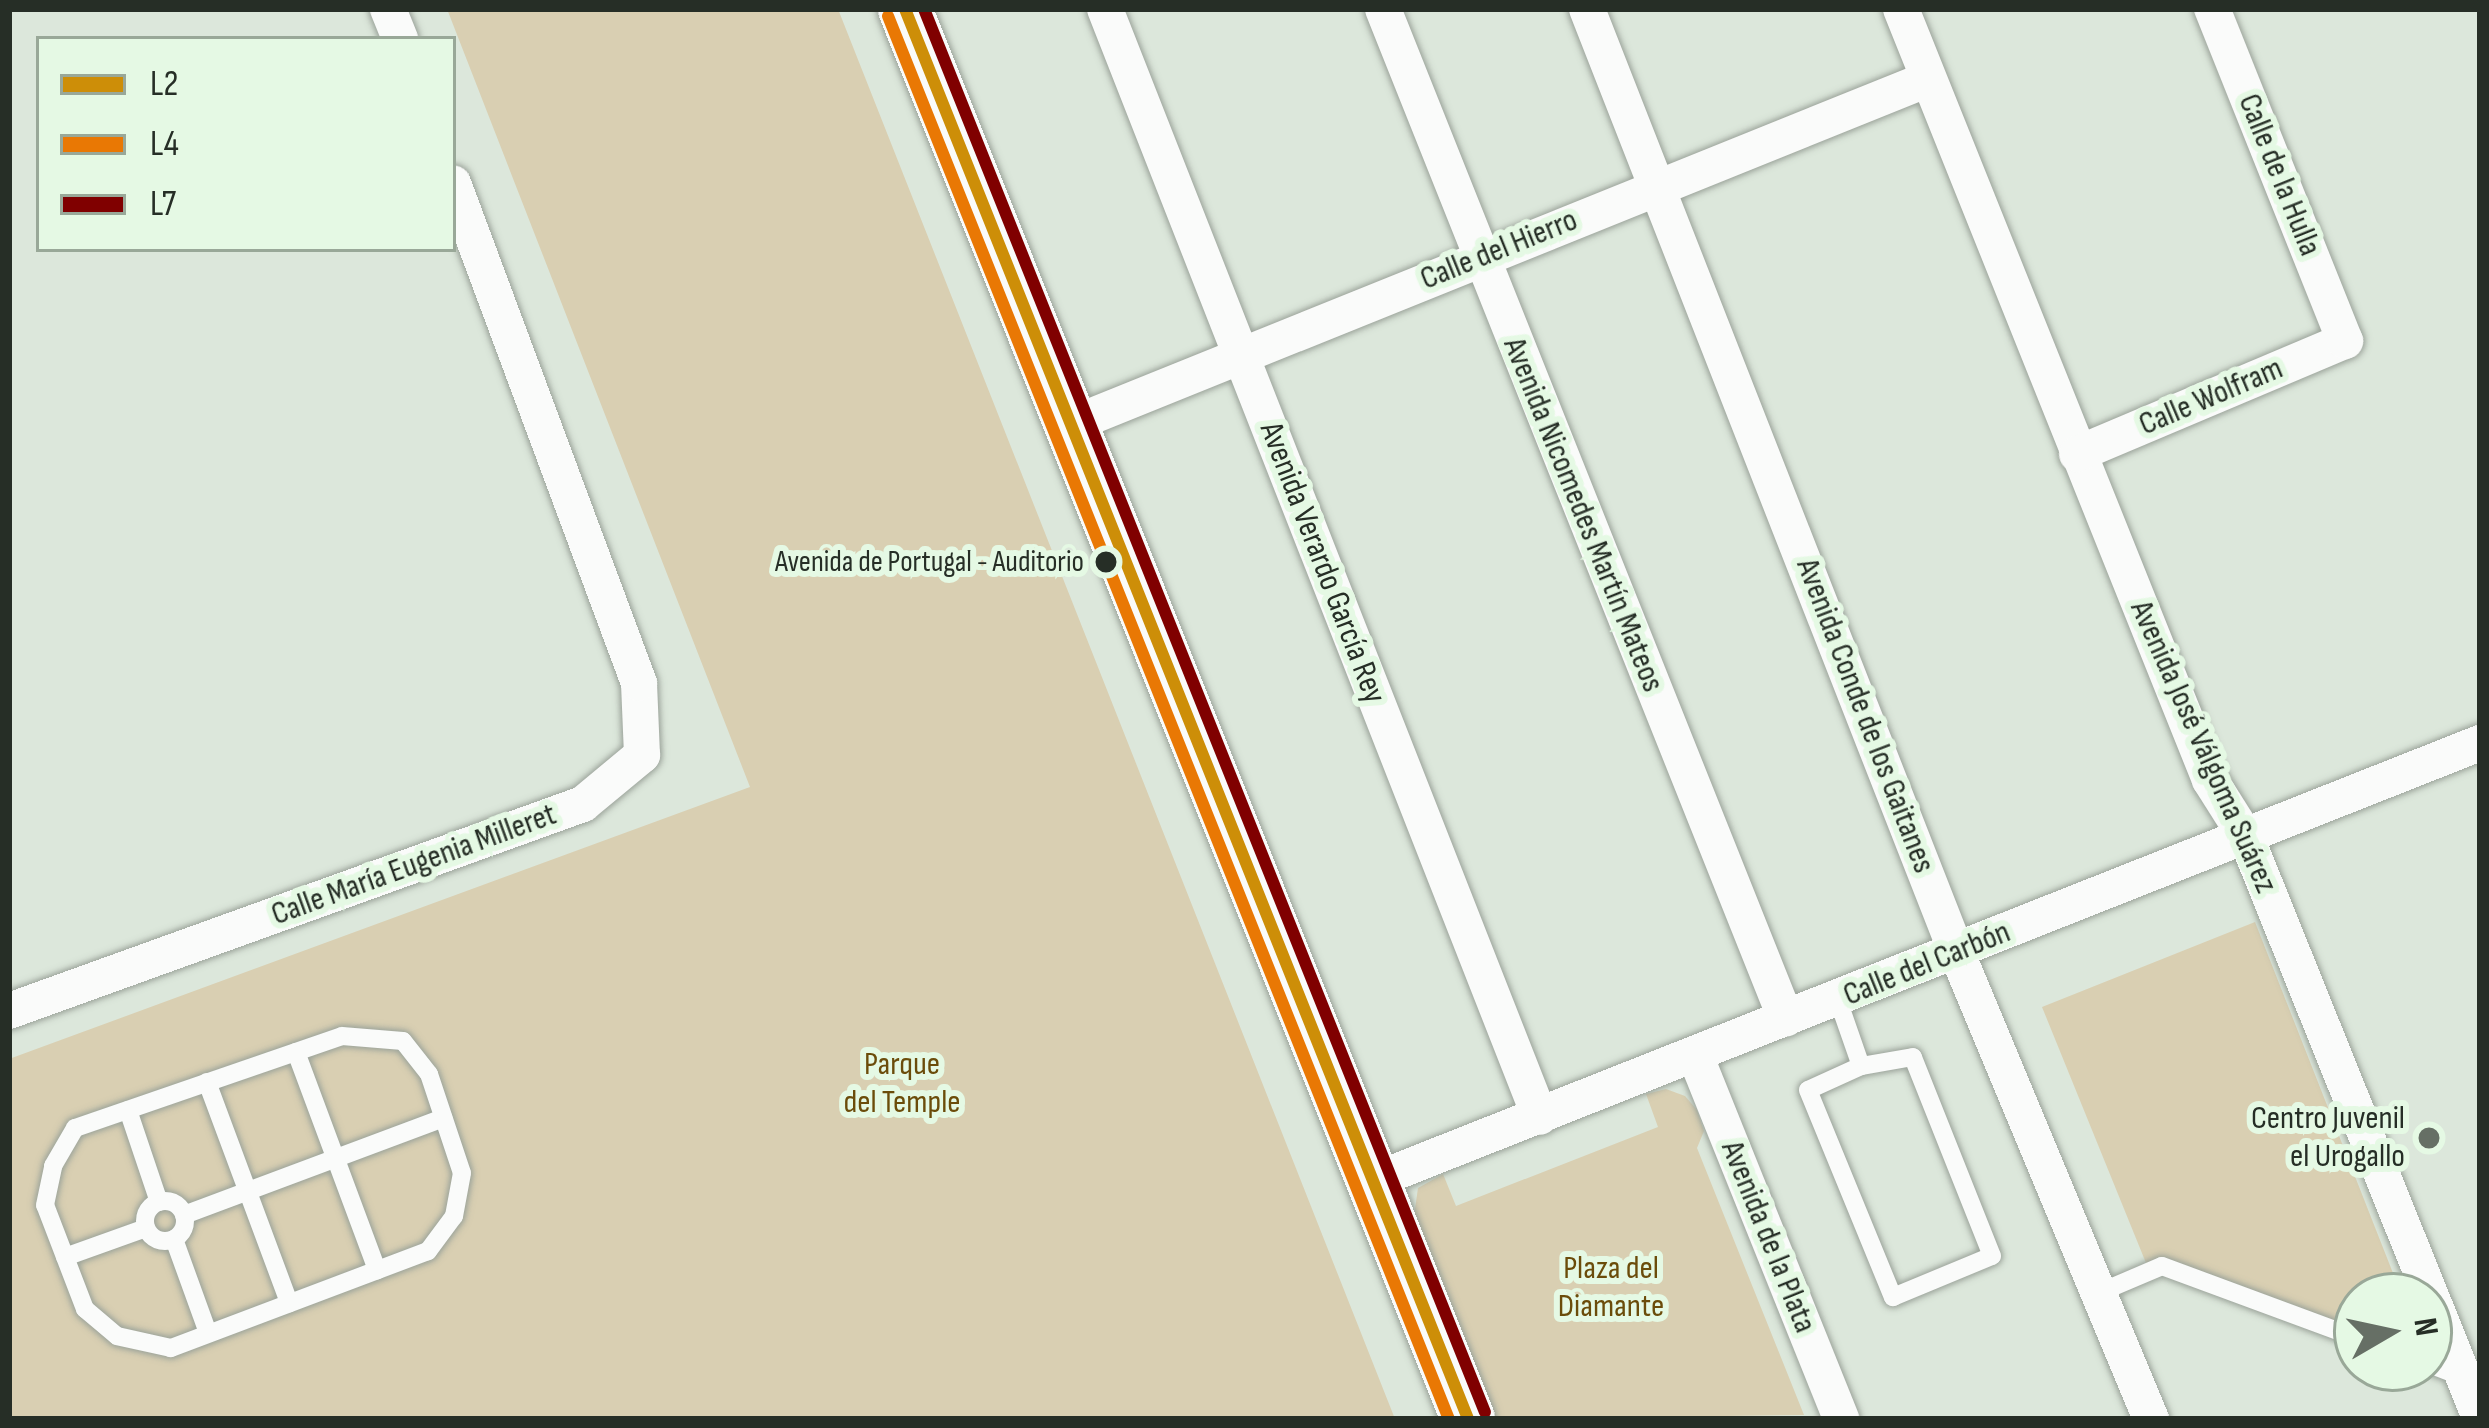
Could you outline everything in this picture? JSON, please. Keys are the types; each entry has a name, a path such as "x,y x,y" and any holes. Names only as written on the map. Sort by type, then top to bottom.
{"main road":[{"path":"905,9 1468,1419"}],"street":[{"name":"Avenida Verardo García Rey","path":"1105,9 1540,1117"},
{"name":"Avenida Nicomedes Martín Mateos","path":"1383,9 1786,1019"},
{"name":"Avenida Conde de los Gaitanes","path":"1587,9 1956,951 2151,1419"},
{"name":"Avenida José Válgoma Suárez","path":"1901,9 2210,780 2246,837 2409,1272"},
{"name":"Calle de la Hulla","path":"2212,9 2345,341"},
{"name":"Calle del Hierro","path":"1070,425 1928,79"},
{"name":"Calle María Eugenia Milleret","path":"9,1011 583,804 642,755 639,682 456,191"},
{"name":"Calle Wolfram","path":"2077,454 2345,341"},
{"name":"Calle del Carbón","path":"1372,1181 2480,743"},
{"name":"Avenida de la Plata","path":"1695,1055 1841,1419"},
{"name":"Avenida José Válgoma Suárez","path":"2453,1381 2480,1418"}],"lane":[{"path":"1838,1000 1861,1066"},
{"path":"342,1036 403,1041 429,1075 462,1173 454,1216 428,1251 171,1348 117,1336 85,1309 45,1205 53,1166 75,1128 207,1082 342,1036"},
{"path":"296,1052 377,1270"},
{"path":"1913,1057 1992,1256 1894,1298 1808,1090 1861,1066 1913,1057"},
{"path":"207,1082 290,1303"},
{"path":"128,1110 159,1202"},
{"path":"184,1215 443,1118"},
{"path":"170,1201 184,1215 185,1226 174,1239 161,1241 146,1228 150,1207 159,1202 170,1201"},
{"path":"65,1257 146,1228"},
{"path":"174,1239 208,1334"},
{"path":"2101,1292 2162,1266 2333,1329"}],"green space":[{"name":"Parque del Temple","path":"447,9 838,9 1395,1419 9,1419 9,1059 750,787"},
{"path":"2255,922 2393,1272 2333,1272 2333,1321 2159,1260 2146,1263 2042,1007"},
{"name":"Plaza del Diamante","path":"1666,1089 1685,1096 1697,1110 1704,1131 1697,1148 1804,1415 1496,1419 1414,1216 1418,1188 1443,1174 1456,1206 1658,1127 1646,1094"}],"transit line":[{"name":"L2","path":"905,9 1468,1419"},
{"name":"L7","path":"924,9 1485,1412"},
{"name":"L4","path":"888,16 1449,1419"}],"place":[{"name":"Avenida de Portugal - Auditorio","path":"1106,562"},
{"name":"Centro Juvenil el Urogallo","path":"2429,1138"}]}
